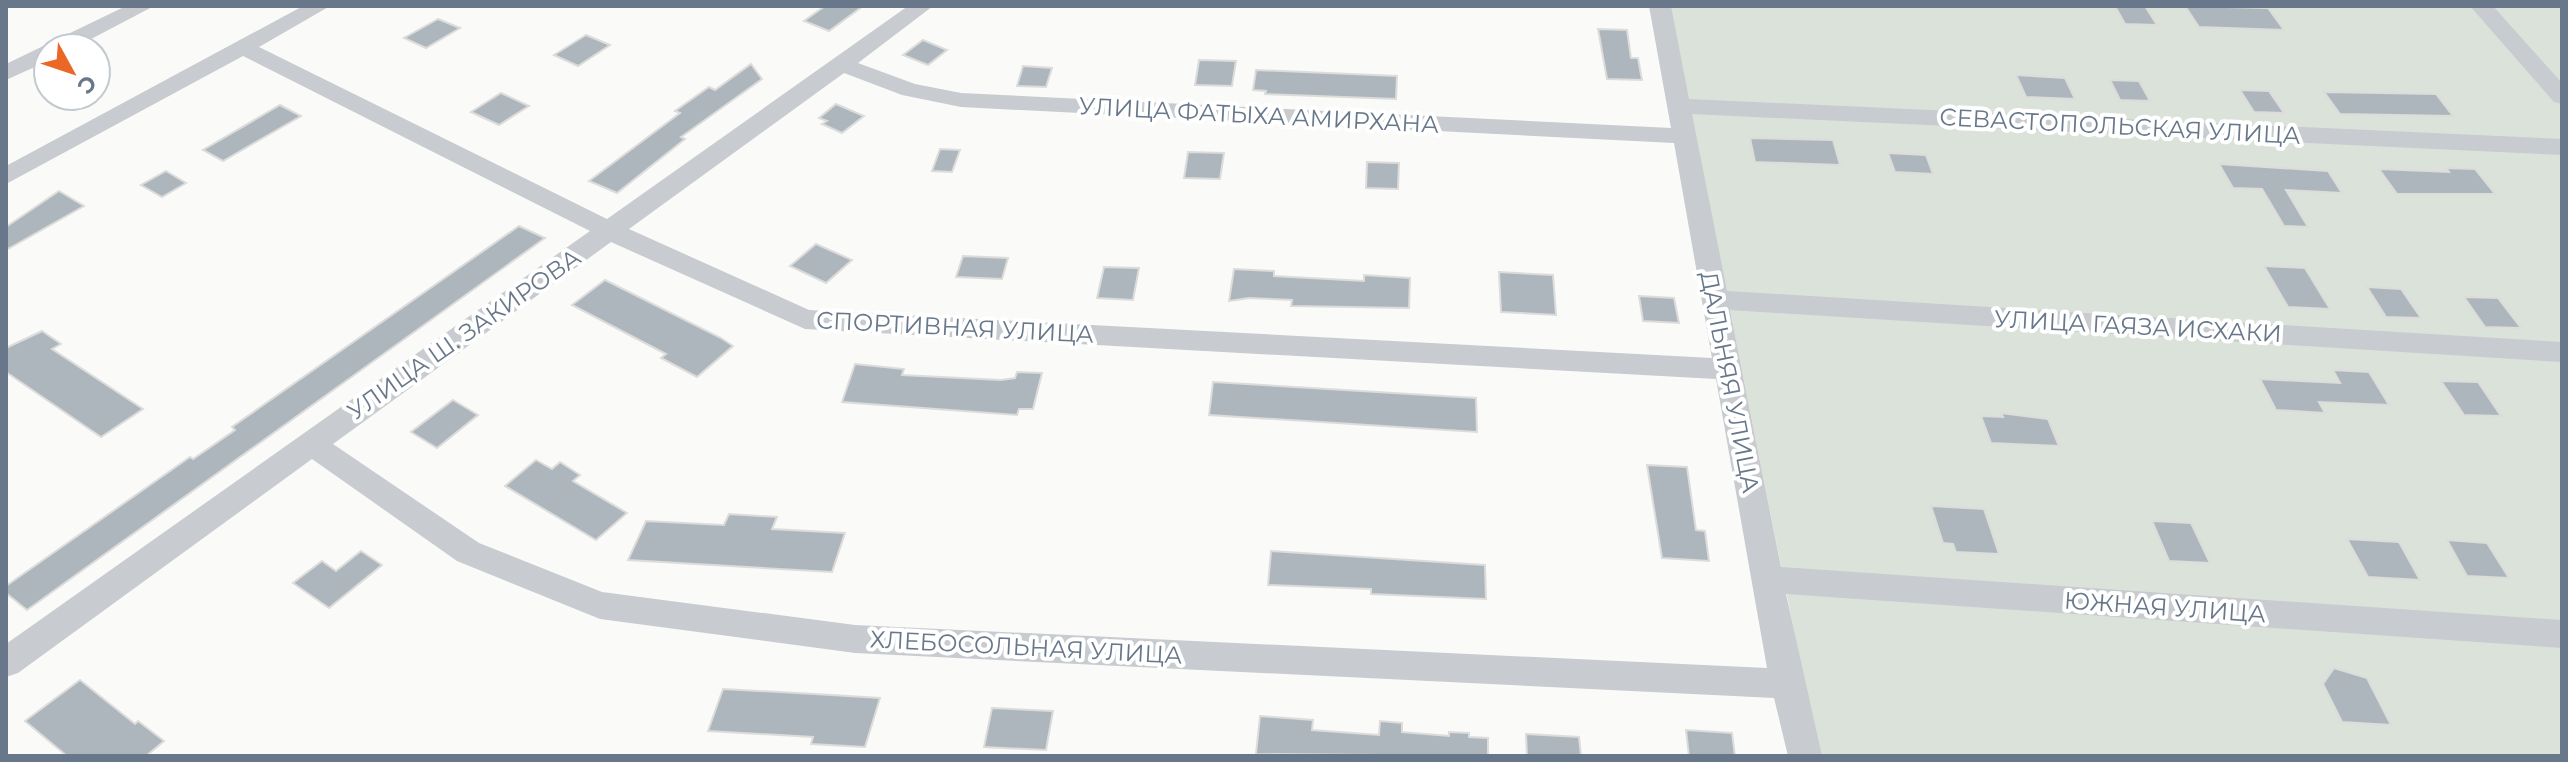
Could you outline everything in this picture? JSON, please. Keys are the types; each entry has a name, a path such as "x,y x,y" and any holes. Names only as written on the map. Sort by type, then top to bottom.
{"street":[{"path":"90,32 143,6"},
{"path":"6,176 319,6"},
{"name":"УЛИЦА Ш. ЗАКИРОВА","path":"6,663 922,6"},
{"name":"ДАЛЬНЯЯ УЛИЦА","path":"1660,6 1787,684 1805,756"},
{"path":"2481,6 2562,97"},
{"name":"СПОРТИВНАЯ УЛИЦА","path":"243,48 610,231 805,319 1728,369"},
{"path":"6,73 32,60"},
{"name":"УЛИЦА ФАТЫХА АМИРХАНА","path":"840,64 910,90 961,100 1684,136"},
{"name":"СЕВАСТОПОЛЬСКАЯ УЛИЦА","path":"1679,106 2562,147"},
{"name":"УЛИЦА ГАЯЗА ИСХАКИ","path":"1715,300 2562,352"},
{"name":"ХЛЕБОСОЛЬНАЯ УЛИЦА","path":"310,443 468,552 600,605 855,639 1787,684"},
{"name":"ЮЖНАЯ УЛИЦА","path":"1767,579 2562,634"}],"shaded area":[{"path":"1664,6 2562,6 2562,756 1819,756 1684,80"}],"building":[{"path":"825,6 863,6 829,31 804,21"},
{"path":"2115,6 2145,6 2157,25 2125,24"},
{"path":"2185,6 2268,8 2284,30 2199,27"},
{"path":"438,19 460,28 426,48 404,38"},
{"path":"1598,29 1627,30 1631,58 1638,58 1642,80 1607,79"},
{"path":"586,35 610,45 578,66 554,55"},
{"path":"923,40 947,50 928,65 903,55"},
{"path":"1199,60 1236,61 1232,86 1195,85"},
{"path":"751,64 762,79 681,137 685,139 617,193 589,181 680,113 675,111 709,87 715,90"},
{"path":"1023,66 1052,68 1046,87 1017,86"},
{"path":"1256,70 1397,76 1396,99 1265,94 1266,91 1253,90"},
{"path":"2016,75 2065,78 2075,99 2026,97"},
{"path":"2110,80 2139,81 2150,101 2120,100"},
{"path":"2240,90 2269,91 2284,113 2254,112"},
{"path":"2324,92 2436,94 2453,116 2340,114"},
{"path":"501,93 529,106 499,125 471,112"},
{"path":"836,104 864,116 842,133 822,124 827,121 819,118"},
{"path":"280,105 301,116 223,161 203,150"},
{"path":"1750,138 1833,140 1840,165 1755,162"},
{"path":"940,149 960,150 952,172 932,171"},
{"path":"1188,152 1224,153 1220,179 1184,178"},
{"path":"1888,153 1926,155 1933,174 1895,172"},
{"path":"1367,162 1399,163 1398,189 1366,188"},
{"path":"2219,164 2328,171 2342,193 2286,190 2308,227 2284,226 2262,189 2233,188"},
{"path":"2446,168 2475,169 2495,194 2397,194 2379,169 2449,172"},
{"path":"166,171 186,183 162,197 141,185"},
{"path":"59,191 84,206 6,250 6,227"},
{"path":"519,226 545,238 27,610 6,593 6,586 190,457 193,459 235,430 232,427"},
{"path":"816,244 852,260 826,283 790,266"},
{"path":"963,256 1008,258 1002,279 956,277"},
{"path":"2264,266 2305,268 2330,309 2288,307"},
{"path":"1104,267 1139,268 1133,300 1097,298"},
{"path":"1234,269 1274,271 1274,276 1364,281 1364,275 1410,278 1409,308 1291,306 1292,300 1249,298 1229,301"},
{"path":"1499,272 1553,275 1556,315 1501,312"},
{"path":"605,280 733,346 697,377 661,358 666,354 572,305"},
{"path":"2367,287 2401,289 2421,318 2386,317"},
{"path":"1639,296 1674,298 1679,323 1643,321"},
{"path":"2464,297 2498,298 2521,328 2485,327"},
{"path":"42,331 61,344 52,349 143,409 101,437 6,372 6,348"},
{"path":"855,364 904,369 902,375 1001,380 1015,378 1017,372 1042,373 1033,409 1019,409 1017,415 842,402"},
{"path":"2333,370 2369,372 2389,405 2319,402 2325,413 2276,410 2260,379 2340,383"},
{"path":"2441,381 2478,382 2501,416 2464,415"},
{"path":"1213,382 1476,398 1477,432 1209,415"},
{"path":"453,400 478,415 437,448 411,432"},
{"path":"2001,413 2048,419 2059,446 1991,443 1981,416 2003,417"},
{"path":"536,460 552,469 560,462 580,475 573,481 627,513 596,540 505,486"},
{"path":"1647,465 1687,467 1696,530 1705,531 1709,561 1662,558"},
{"path":"1931,506 1984,509 1999,554 1956,552 1953,544 1943,543"},
{"path":"729,514 777,517 772,529 845,533 832,572 628,560 646,521 724,525"},
{"path":"2152,521 2191,523 2210,563 2169,561"},
{"path":"2347,539 2399,542 2420,580 2368,577"},
{"path":"2447,540 2487,543 2509,578 2467,576"},
{"path":"361,551 382,565 329,608 293,583 322,561 336,571"},
{"path":"1271,551 1485,565 1486,599 1371,594 1371,589 1268,585"},
{"path":"2334,668 2367,678 2391,725 2342,722 2323,684"},
{"path":"80,680 135,724 138,721 164,741 146,756 67,756 25,721"},
{"path":"723,689 880,698 865,747 811,744 813,737 708,731"},
{"path":"992,708 1053,711 1046,750 984,747"},
{"path":"1260,716 1313,720 1312,730 1379,735 1380,721 1402,723 1402,732 1449,736 1449,732 1469,733 1469,737 1488,738 1488,756 1256,754"},
{"path":"1686,730 1732,733 1735,756 1689,756"},
{"path":"1526,734 1579,737 1581,756 1527,756"}]}
